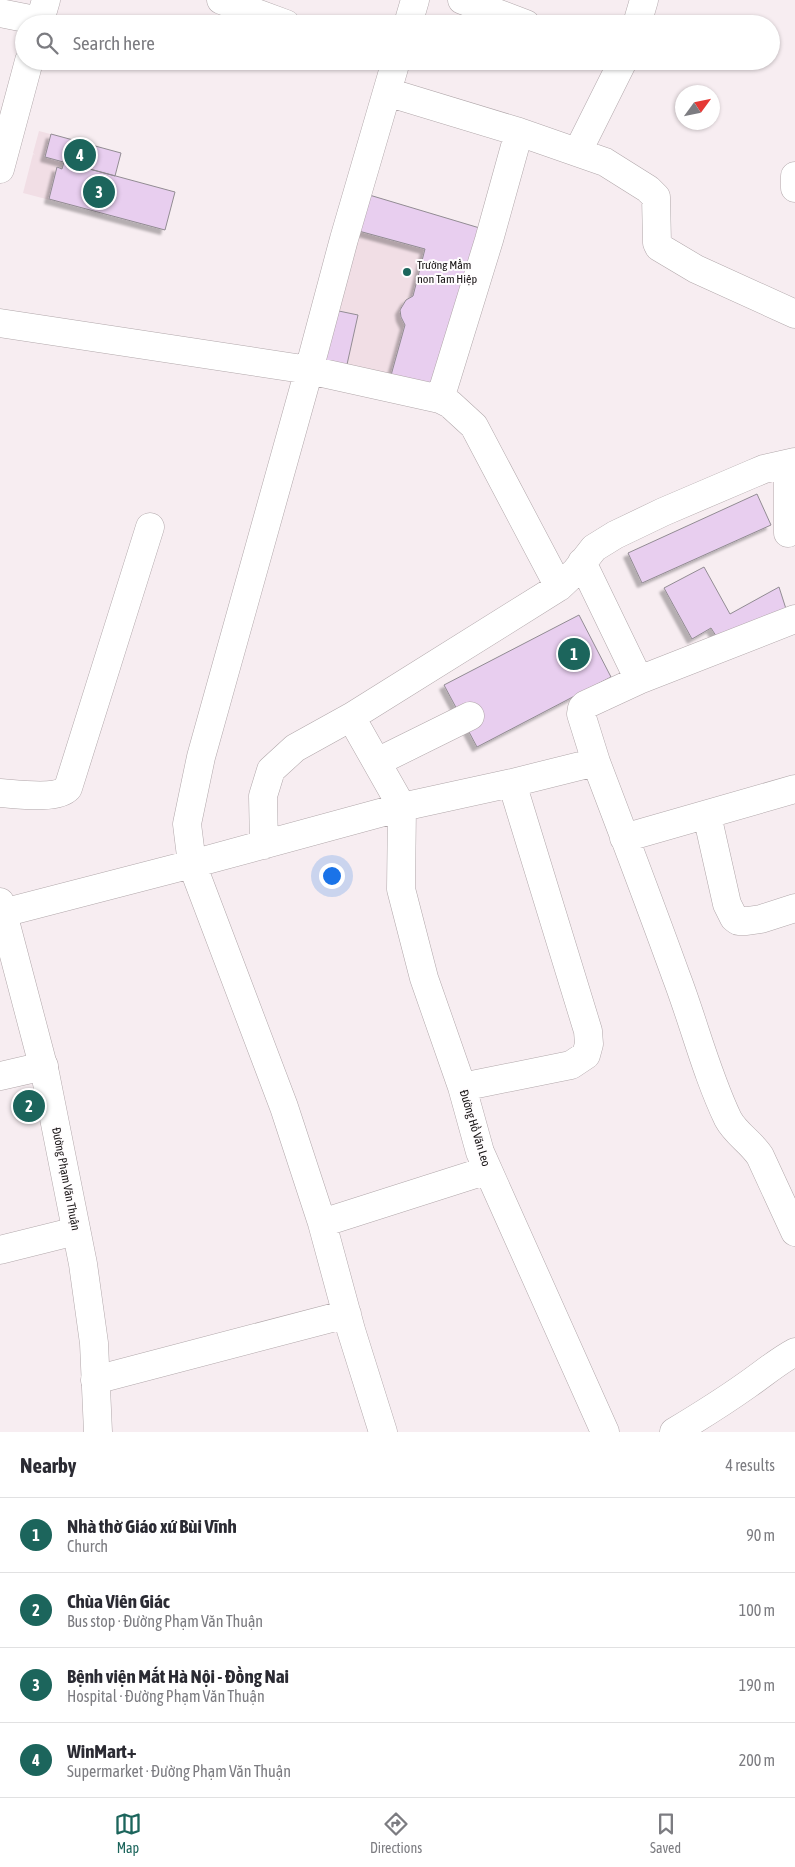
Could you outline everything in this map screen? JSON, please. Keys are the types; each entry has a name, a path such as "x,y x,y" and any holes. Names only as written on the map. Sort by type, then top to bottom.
{"street":[{"path":"221,0 262,15"},
{"path":"411,15 415,0"},
{"path":"462,0 502,15"},
{"path":"640,15 644,0"},
{"path":"0,13 42,15"},
{"path":"0,169 27,70"},
{"path":"383,1432 322,1223 284,1107 192,864 186,824 200,757 392,70"},
{"path":"578,151 618,70"},
{"path":"387,92 519,132 605,162 653,193 657,201 657,243 662,249 696,269 795,314"},
{"path":"440,399 489,240 519,132"},
{"path":"795,176 795,188"},
{"path":"0,323 309,370 440,399 450,404 474,426 558,587"},
{"path":"264,845 263,796 271,770 295,748 351,717 558,587 576,571 594,548 615,535 663,512 764,469 792,463 788,533"},
{"path":"0,793 54,795 64,793 68,788 150,527"},
{"path":"582,562 639,680"},
{"path":"795,619 639,680 585,705 582,708 581,714 596,762 676,976 716,1090 729,1121 760,1156 795,1232"},
{"path":"377,762 470,716"},
{"path":"351,717 402,807"},
{"path":"1,908 192,864 402,807 596,762"},
{"path":"462,1087 571,1065 586,1055 589,1044 588,1031 512,783"},
{"path":"624,838 795,789"},
{"name":"Đường Hồ Văn Leo","path":"402,807 401,889 424,978 462,1087 480,1152 605,1432"},
{"path":"707,815 727,904 734,918 741,921 761,919 795,908"},
{"name":"Đường Phạm Văn Thuận","path":"1,908 5,939 44,1066 83,1264 94,1343 98,1432"},
{"path":"0,1076 44,1066"},
{"path":"322,1223 488,1170"},
{"path":"0,1250 76,1231"},
{"path":"95,1380 347,1314"},
{"path":"674,1432 749,1384 783,1358 795,1352"}],"shaded area":[{"path":"39,131 121,153 115,176 175,192 165,230 23,193 33,154 35,155 33,153"},
{"name":"Trường Mầm non Tam Hiệp","path":"366,194 483,229 434,389 319,364"}],"building":[{"path":"51,134 121,153 115,176 45,157"},
{"path":"64,162 175,192 165,230 49,199 57,167 62,169"},
{"path":"366,194 483,229 434,389 390,379 405,325 400,310 406,300 413,296 425,249 355,230"},
{"path":"334,310 358,315 346,369 319,364"},
{"path":"757,494 771,525 642,583 628,553"},
{"path":"704,567 730,614 779,587 787,612 718,639 711,628 692,639 664,588"},
{"path":"579,615 611,677 477,747 444,685"}],"place":[{"name":"WinMart+","path":"80,155"},
{"name":"Bệnh viện Mắt Hà Nội - Đồng Nai","path":"99,192"},
{"name":"Trường Mầm non Tam Hiệp","path":"407,272"},
{"name":"Nhà thờ Giáo xứ Bùi Vĩnh","path":"574,654"},
{"name":"Chùa Viên Giác","path":"29,1106"}]}
